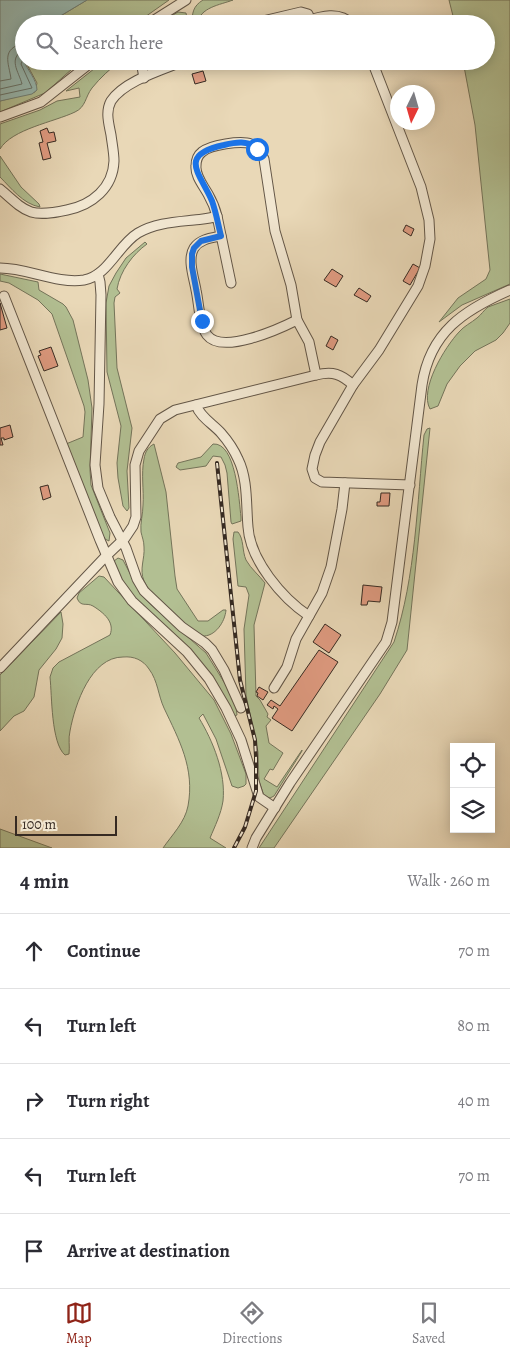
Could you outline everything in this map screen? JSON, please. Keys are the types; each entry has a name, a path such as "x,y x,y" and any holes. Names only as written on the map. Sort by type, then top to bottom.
{"lane":[{"path":"162,15 186,0"},
{"path":"288,15 301,12 308,15"},
{"path":"0,117 41,102 82,70"},
{"path":"143,70 144,78"},
{"path":"0,188 24,210 36,214 71,210 84,205 96,197 106,186 114,166 108,106 117,94 144,78 163,70"},
{"path":"376,70 421,187 428,213 430,233 427,258 420,282 379,350 353,384 322,436 315,455 313,473 317,480 322,482 410,485"},
{"path":"231,283 217,216 209,195 196,172 196,163 202,151 237,142 251,144 260,152 264,163 275,231 291,285 298,320 309,342 316,375"},
{"path":"0,268 71,280 89,279 98,274 125,243 140,232 162,224 207,219 217,216"},
{"path":"221,236 201,241 194,248 192,254 192,267 202,321 207,336 218,342 229,342 271,332 298,320"},
{"path":"98,274 101,295 96,474 98,488 144,591 182,627 212,650 224,670 241,708"},
{"path":"252,848 256,838 275,808 389,635 422,385 430,353 445,332 460,317 478,304 510,290"},
{"path":"4,296 106,556 123,591 188,652 209,679 226,708 241,740 258,796 261,800 275,808"},
{"path":"0,668 122,541 133,526 136,517 135,465 140,451 152,430 163,416 175,410 330,372 337,373 353,384"},
{"path":"196,405 199,412 228,441 240,461 244,481 249,537 257,557 287,598 309,616"},
{"path":"274,688 286,667 296,639 322,593 331,567 345,483"}],"green space":[{"path":"87,0 169,0 148,15 62,15"},
{"path":"203,0 233,0 206,10 201,15 192,15 197,5"},
{"path":"449,0 510,0 510,284 462,305 439,322 458,298 486,279 490,270 475,125 465,70 495,70 495,15 453,15"},
{"path":"178,12 186,13 186,15 173,15"},
{"path":"30,70 71,70 45,93 0,112 0,101 35,92 37,83"},
{"path":"93,70 110,70 95,84 79,110 23,131 6,142 0,149 0,124 40,110 57,101 80,97 79,88 66,91"},
{"path":"0,156 21,187 40,207 28,203 0,177"},
{"path":"145,242 147,244 132,258 124,269 117,289 120,293 115,297 114,303 117,368 132,428 127,471 129,508 127,511 123,506 118,478 117,463 121,426 107,372 106,303 109,286 116,273 126,258"},
{"path":"0,274 38,282 39,290 63,304 73,320 88,380 92,408 91,485 110,533 109,541 103,538 66,444 83,437 85,412 52,314 38,300 9,283 0,281"},
{"path":"510,299 510,323 503,333 496,340 475,351 460,366 447,384 438,406 430,409 428,391 431,380 435,369 453,339 488,307"},
{"path":"430,428 407,650 380,694 274,848 259,848 394,642 407,591 411,565 424,435 427,429"},
{"path":"154,444 166,492 177,589 198,621 208,621 223,610 226,610 224,619 218,628 207,636 202,636 178,619 154,595 144,581 142,568 144,543 141,532 143,465 146,452"},
{"path":"213,444 221,446 227,452 235,474 241,521 232,524 227,473 221,457 213,456 206,466 180,470 176,467 178,463 201,457"},
{"path":"234,532 238,532 240,535 246,560 265,583 254,625 256,696 268,714 267,717 271,720 266,726 269,743 283,753 273,770 270,769 264,779 277,787 302,750 274,796 270,798 264,796 259,781 258,752 246,695 244,629 249,595 246,587 238,586 233,539"},
{"path":"118,558 123,560 139,591 150,604 206,653 229,690 237,715 234,716 183,643 137,602 121,582 114,564 114,561"},
{"path":"99,576 104,577 175,653 214,700 231,734 246,774 246,784 238,788 232,786 216,739 203,714 199,718 214,747 222,779 222,806 210,838 226,848 163,848 181,823 186,812 190,792 189,779 184,755 162,703 154,678 147,666 141,661 127,657 112,659 93,673 86,684 72,720 69,734 69,754 65,755 60,749 55,730 50,677 53,668 59,662 110,635 111,626 108,618 93,606 80,603 77,598 79,593"},
{"path":"61,612 63,624 62,638 56,649 39,670 34,697 24,711 14,716 0,731 0,675"},
{"path":"0,829 52,848 0,848"}],"water":[{"path":"0,0 87,0 62,15 15,15 15,70 28,70 37,90 32,94 0,101"}],"building":[{"path":"203,71 206,81 195,84 192,74"},
{"path":"47,128 49,133 54,132 56,141 47,143 51,158 43,160 39,143 43,142 40,131"},
{"path":"406,225 414,229 411,236 403,231"},
{"path":"413,264 420,268 410,285 403,281"},
{"path":"332,269 343,276 336,287 324,280"},
{"path":"359,288 371,296 367,302 354,295"},
{"path":"0,303 7,328 0,330"},
{"path":"331,336 338,340 333,350 326,346"},
{"path":"51,347 58,366 44,371 38,356 41,355 39,351"},
{"path":"10,425 13,437 4,440 4,438 1,438 3,445 0,445 0,428"},
{"path":"48,485 51,497 43,500 40,487"},
{"path":"381,493 390,493 389,506 377,506 377,502 380,502"},
{"path":"363,585 382,587 380,602 368,601 367,605 361,605"},
{"path":"325,624 341,635 329,653 313,642"},
{"path":"319,650 338,662 292,731 272,718 278,709 274,706 273,709 267,705 271,700 280,706"},
{"path":"259,687 268,692 263,700 257,696 258,693 256,692"}],"railway":[{"path":"217,463 240,680 255,740 256,757 256,791 245,827 234,848"}],"route":[{"path":"202,321 192,267 192,251 204,239 221,236 214,206 196,172 197,159 202,151 232,143 251,144 257,149"}]}
